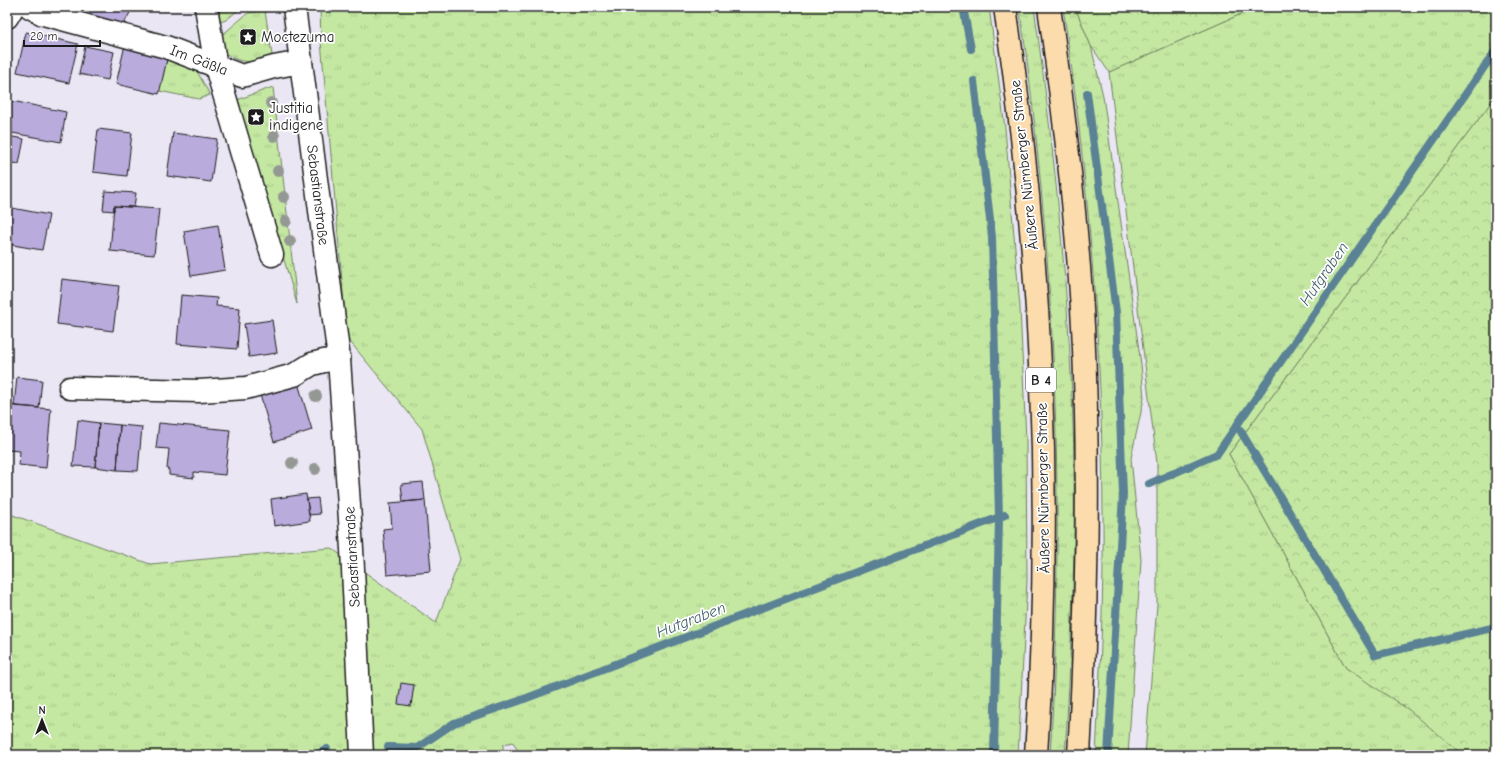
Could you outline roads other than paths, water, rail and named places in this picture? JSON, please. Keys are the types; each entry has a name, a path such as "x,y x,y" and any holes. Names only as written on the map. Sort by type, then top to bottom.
{"highway":[{"name":"Äußere Nürnberger Straße","path":"1005,7 1034,250 1040,338 1044,487 1044,588 1036,755"},
{"path":"1049,7 1064,122 1082,324 1086,455 1087,607 1079,755"}],"street":[{"path":"7,17 13,7"},
{"name":"Im Gäßla","path":"30,7 43,14 166,47 242,76 301,62"},
{"path":"206,7 216,67 272,255"},
{"name":"Sebastianstraße","path":"294,7 339,359 352,550 362,755"},
{"path":"70,388 199,391 238,389 294,375 312,364 339,359"}],"waterway":[{"path":"963,7 971,49"},
{"name":"Hutgraben","path":"1149,484 1217,454 1496,50"},
{"path":"974,81 992,237 999,517 994,755"},
{"path":"1087,93 1116,312 1123,494 1108,755"},
{"path":"1237,425 1375,655 1496,627"},
{"name":"Hutgraben","path":"388,747 417,748 454,723 519,701 1005,515"},
{"name":"Hutgraben","path":"316,755 327,749"}],"place":[{"name":"Moctezuma","path":"248,37"},
{"name":"Justitia indigene","path":"256,117"}]}
